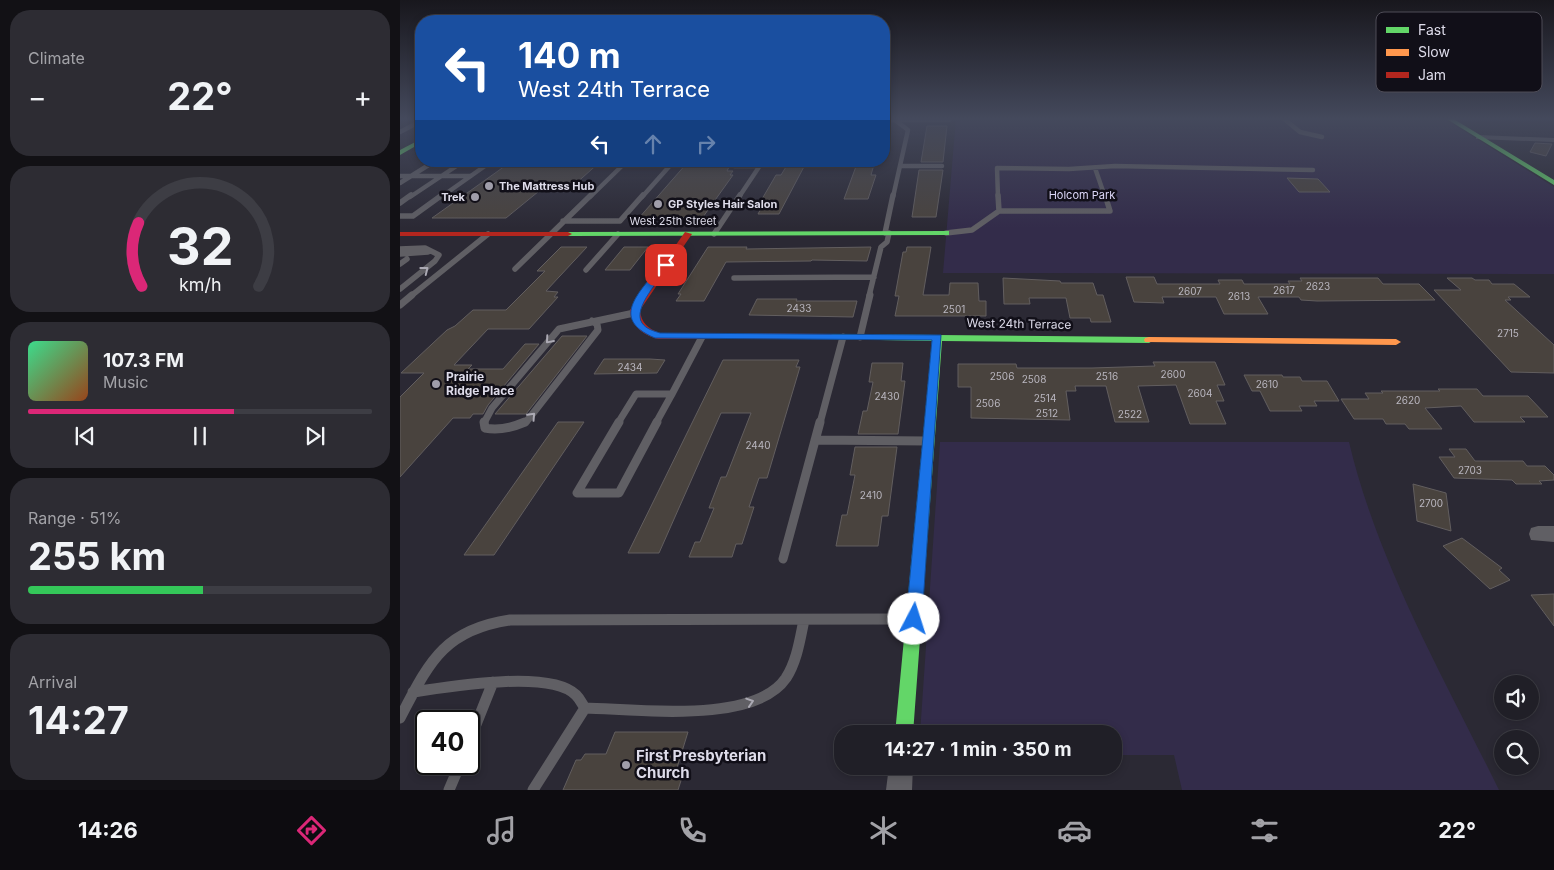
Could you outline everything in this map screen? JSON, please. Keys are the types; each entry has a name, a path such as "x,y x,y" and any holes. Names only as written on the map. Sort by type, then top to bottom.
{"main road":[{"path":"1509,155 1554,183"},
{"name":"West 25th Street","path":"400,234 946,233"},
{"path":"634,314 637,305 688,234"},
{"name":"West 24th Terrace","path":"634,314 637,324 642,329 667,338 937,337 1396,342"},
{"path":"905,725 937,337"}],"street":[{"path":"899,790 900,775"}],"lane":[{"path":"860,337 881,247 887,242 887,233 902,155"},
{"path":"900,166 942,166"},
{"path":"999,211 997,168 1095,168 1115,166 1313,170"},
{"path":"400,183 425,167"},
{"path":"400,203 455,167"},
{"path":"400,223 483,167"},
{"path":"515,269 549,234 621,167"},
{"path":"563,221 620,221 669,167"},
{"path":"714,234 759,167"},
{"path":"946,233 972,230 999,211 1110,212 1095,168"},
{"path":"400,176 470,176"},
{"path":"400,216 411,216"},
{"path":"400,305 488,234"},
{"path":"586,270 618,234"},
{"path":"400,249 425,248 430,252"},
{"path":"400,254 438,253 438,258 400,290"},
{"path":"400,264 407,259"},
{"path":"734,278 874,277"},
{"path":"400,290 418,291"},
{"path":"592,321 597,324 598,330 528,421 513,428 496,431 485,428 484,421 492,408 559,329 592,321 634,314"},
{"path":"783,558 843,337"},
{"path":"672,394 636,394 577,493 619,493 702,338"},
{"path":"815,440 929,441"},
{"path":"400,718 413,692 450,643 468,630 487,623 510,620 914,619"},
{"path":"585,708 732,708 764,697 776,690 786,678 797,653 804,620"},
{"path":"413,692 493,682 531,680 574,691 583,698 585,708 533,790"},
{"path":"480,714 493,682"},
{"path":"449,790 455,775"}],"green space":[{"name":"Holcom Park","path":"953,155 1502,155 1554,187 1554,274 943,273"},
{"path":"940,442 1349,442 1377,532 1395,576 1414,620 1499,790 1182,790 1174,755 1122,755 1122,725 921,725"}],"building":[{"path":"922,155 944,155 943,162 921,162"},
{"path":"504,167 594,167 573,186 544,187 506,218 432,218"},
{"path":"684,167 729,167 727,171 733,171 730,175 733,175 703,217 638,219"},
{"path":"786,167 804,167 779,214 758,214 763,205 760,205 762,199 776,175 781,175"},
{"path":"856,167 873,167 871,175 876,175 868,199 844,199"},
{"path":"919,170 943,170 936,217 912,217"},
{"path":"1287,178 1318,179 1330,192 1299,192"},
{"path":"561,247 587,247 546,291 558,292 554,297 558,297 539,318 529,329 488,329 454,365 472,365 468,369 503,369 525,344 539,344 488,405 483,414 473,414 470,418 453,418 400,477 400,397 424,373 401,373 447,330 455,326 473,310 506,310 545,271 537,271"},
{"path":"624,247 648,247 630,270 605,270"},
{"path":"708,247 747,247 746,249 871,247 867,261 726,262 704,301 676,301 681,294 678,294"},
{"path":"907,247 931,247 923,295 949,295 950,283 978,283 979,301 986,301 986,316 895,316 899,296 895,296 903,252 906,252"},
{"path":"1126,277 1154,277 1157,284 1220,284 1218,280 1242,280 1244,284 1290,284 1288,281 1302,281 1300,278 1378,278 1383,284 1419,284 1435,300 1317,301 1301,300 1299,297 1258,297 1268,314 1224,314 1216,297 1162,297 1164,303 1134,302"},
{"path":"1003,278 1060,281 1061,283 1093,283 1097,295 1103,295 1111,322 1091,322 1090,318 1070,318 1066,298 1029,298 1030,304 1004,304"},
{"path":"1447,278 1472,278 1475,280 1489,280 1492,284 1514,284 1530,297 1508,297 1511,300 1505,300 1554,345 1554,373 1511,372 1434,290 1461,290"},
{"path":"757,299 857,301 853,317 749,315"},
{"path":"562,336 587,336 526,414 495,414"},
{"path":"604,359 665,360 657,373 594,374"},
{"path":"723,360 799,360 796,367 800,367 767,478 759,478 749,507 754,507 742,544 736,544 732,557 689,557 695,542 700,542 714,508 709,508 721,477 726,477 751,413 721,413 659,553 628,553"},
{"path":"1153,362 1215,362 1225,385 1217,385 1224,401 1216,401 1226,424 1190,424 1176,385 1138,386 1149,422 1115,422 1106,386 1075,386 1076,391 1066,391 1070,420 971,418 971,387 958,387 958,364 1016,364 1017,368 1092,368 1155,366"},
{"path":"872,363 903,363 901,381 905,381 898,434 858,434 863,411 867,411 873,382 869,382"},
{"path":"1244,375 1282,375 1283,377 1300,377 1302,381 1327,381 1339,401 1314,401 1317,406 1299,406 1302,411 1270,411 1260,391 1252,391"},
{"path":"1438,389 1477,389 1483,396 1528,396 1548,417 1520,417 1525,422 1474,422 1461,406 1425,408 1442,429 1409,429 1405,424 1386,424 1383,419 1354,419 1341,399 1369,399 1365,393 1383,393 1381,391 1440,391"},
{"path":"558,422 584,422 494,555 464,555"},
{"path":"855,447 897,447 888,516 882,516 878,546 836,546 842,515 847,515 855,475 850,475"},
{"path":"1449,449 1466,449 1475,461 1523,461 1527,466 1545,466 1554,475 1554,480 1539,481 1542,484 1516,484 1512,480 1454,478 1439,457 1455,457"},
{"path":"1413,484 1446,493 1451,531 1417,521"},
{"path":"1462,538 1502,568 1499,570 1510,580 1490,589 1443,546"},
{"path":"1554,594 1554,626 1531,595"},
{"name":"First Presbyterian Church","path":"615,732 688,732 676,771 684,771 678,790 563,790 576,760 581,760 585,754 606,754"}],"traffic: fast":[{"path":"1508,155 1554,183"},
{"path":"568,234 946,233"},
{"path":"831,337 1149,340"},
{"path":"905,725 937,337"}],"traffic: slow":[{"path":"1149,340 1396,342"}],"traffic: jam":[{"path":"400,234 568,234"},
{"path":"688,234 635,310 637,320 645,330 658,336 831,337"}],"place":[{"name":"The Mattress Hub","path":"489,186"},
{"name":"Trek","path":"475,197"},
{"name":"GP Styles Hair Salon","path":"658,204"},
{"name":"Prairie Ridge Place","path":"436,384"},
{"name":"First Presbyterian Church","path":"626,765"}],"route":[{"path":"666,265 637,305 634,314 637,324 642,329 658,336 667,338 937,337 914,619"}]}
